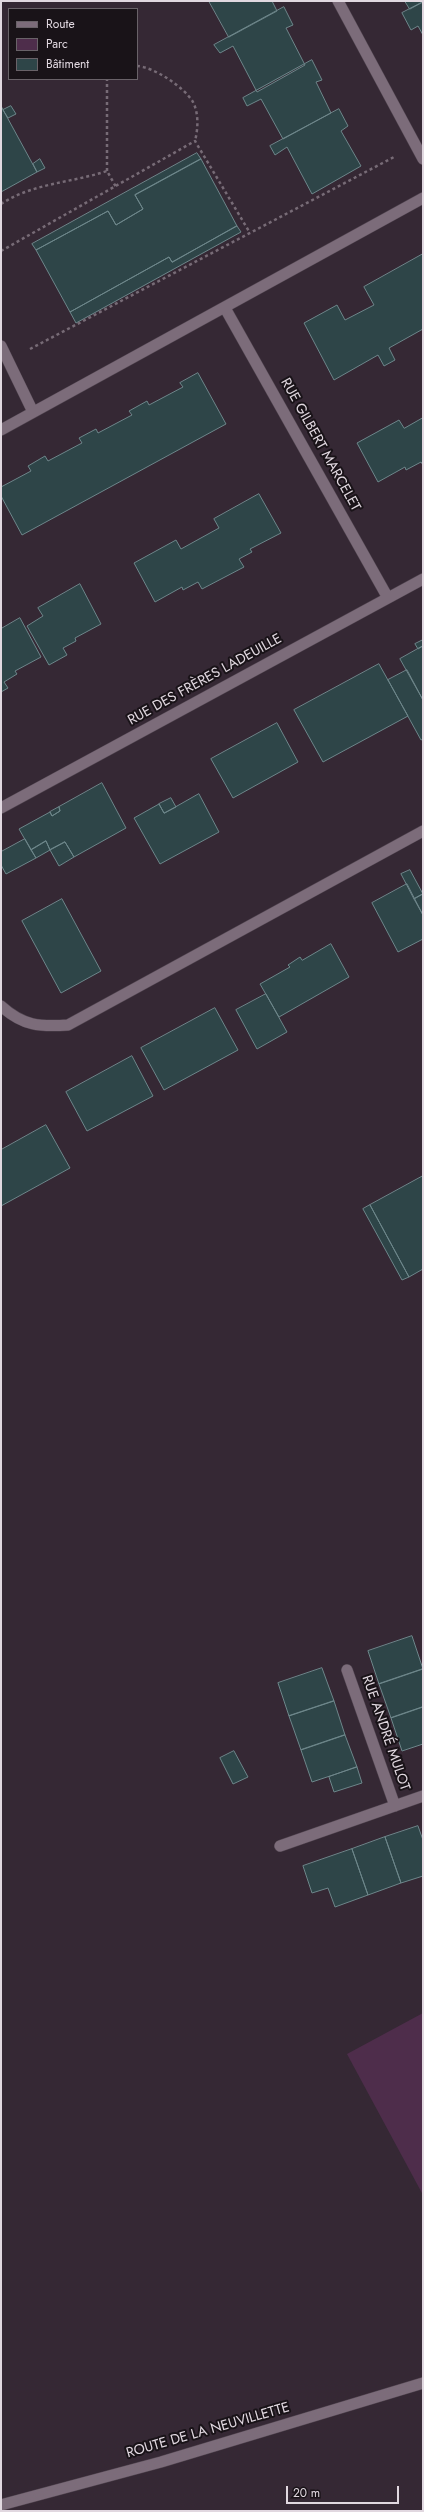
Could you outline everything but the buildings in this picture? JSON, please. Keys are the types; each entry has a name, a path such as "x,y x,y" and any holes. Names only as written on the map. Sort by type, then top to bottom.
{"street":[{"path":"338,1 423,159"},
{"path":"1,430 423,198"},
{"name":"RUE GILBERT MARCELET","path":"225,308 388,598"},
{"path":"1,346 34,412"},
{"name":"RUE DES FRÈRES LADEUILLE","path":"1,808 423,579"},
{"path":"1,1006 10,1014 27,1024 47,1026 68,1025 423,831"},
{"name":"RUE ANDRÉ MULOT","path":"347,1670 395,1806"},
{"name":"RUE ANDRÉ MULOT","path":"280,1846 423,1796"},
{"name":"ROUTE DE LA NEUVILLETTE","path":"1,2505 161,2462 423,2383"}],"path":[{"path":"138,66 169,78 193,102 199,126 196,141 250,233"},
{"path":"107,80 107,171 116,186"},
{"path":"1,251 196,141"},
{"path":"8,360 416,145"},
{"path":"1,204 16,194 40,185 81,179 107,171"}],"green space":[{"path":"423,2013 423,2195 347,2054"}]}
